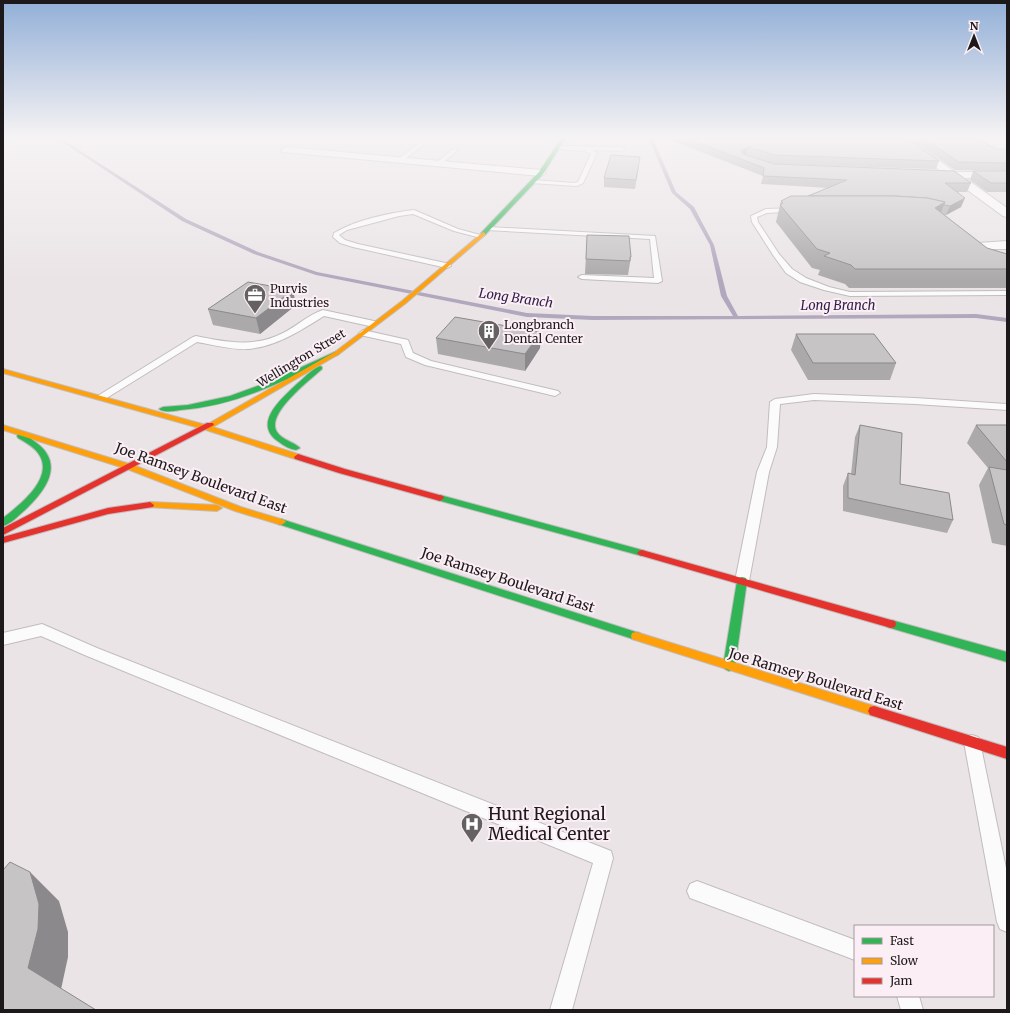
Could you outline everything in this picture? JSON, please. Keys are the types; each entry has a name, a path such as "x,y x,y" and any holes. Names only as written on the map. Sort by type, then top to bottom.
{"main road":[{"name":"Wellington Street","path":"3,532 206,427 337,353 404,302 447,266 489,229 529,186"},
{"path":"139,408 176,409 243,396 270,385 337,353"},
{"path":"337,353 276,410 270,420 272,432 283,442 342,471"},
{"path":"3,371 206,427 342,471 742,580 1007,656"},
{"name":"Joe Ramsey Boulevard East","path":"3,427 130,467 238,509 1007,753"},
{"path":"3,523 24,507 35,494 47,473 47,462 42,453 14,430"},
{"path":"3,540 108,511 150,505 238,509"},
{"path":"729,666 742,580"}],"street":[{"path":"969,186 1007,213"},
{"path":"984,247 1007,245"}],"lane":[{"path":"801,210 766,211 754,216 755,222 788,270 808,282 835,291 850,294 1007,293"},
{"path":"447,266 403,258 355,246 340,241 336,237 336,234 345,229 391,216 414,212 456,230 481,236"},
{"path":"489,229 653,237 658,281 582,277"},
{"path":"100,397 196,339 227,346 249,346 268,342 285,336 323,313 374,324"},
{"path":"363,333 405,342 409,355 428,363 555,393"},
{"path":"742,580 763,472 772,447 775,402 814,397 915,401 1007,407"},
{"path":"3,639 42,630 92,652 604,858 561,1010"},
{"path":"972,742 1007,922"},
{"path":"697,891 854,950"},
{"path":"908,997 912,1010"}],"building":[{"path":"832,186 949,186 965,198 950,206 944,205 945,202 927,198 894,196 808,196"},
{"path":"791,196 894,196 927,198 945,202 935,208 987,248 1007,254 1007,269 855,269 851,265 824,256 830,253 817,249 780,205 783,203 781,201"},
{"path":"587,235 629,236 630,261 586,259"},
{"path":"248,282 293,290 256,318 208,309"},
{"path":"455,317 541,332 525,354 436,338"},
{"path":"796,334 874,334 896,363 813,363"},
{"path":"860,425 902,433 900,484 949,493 953,520 848,498 848,473 855,475"},
{"path":"976,425 1007,425 1007,462"},
{"path":"989,467 1007,470 1007,525 1004,524"},
{"path":"10,862 30,872 39,904 38,929 28,968 96,1010 3,1010 3,870"}],"waterway":[{"name":"Long Branch","path":"132,186 184,220 256,253 316,273 527,315 593,318 737,317"},
{"path":"671,186 674,193 692,208 712,245 724,296 737,317"},
{"name":"Long Branch","path":"737,317 976,316 1007,320"}],"traffic: fast":[{"path":"483,234 528,186"},
{"path":"163,409 188,407 232,398 274,383 337,353"},
{"path":"296,448 281,440 273,433 271,425 273,417 287,398 320,368"},
{"path":"3,523 28,502 36,493 43,483 46,473 47,464 41,451 21,436"},
{"path":"440,498 642,553"},
{"path":"281,522 636,636"},
{"path":"729,666 742,581"},
{"path":"891,624 1007,657"}],"traffic: slow":[{"path":"210,425 337,353 404,302 483,234"},
{"path":"3,371 206,427 298,457"},
{"path":"3,427 130,467 238,509 281,522"},
{"path":"150,505 217,508"},
{"path":"636,636 874,711"}],"traffic: jam":[{"path":"3,532 210,425"},
{"path":"298,457 342,471 440,498"},
{"path":"3,540 108,511 150,505"},
{"path":"642,553 891,624"},
{"path":"874,711 1007,753"}],"place":[{"name":"Purvis Industries","path":"255,314"},
{"name":"Longbranch Dental Center","path":"489,350"},
{"name":"Hunt Regional Medical Center","path":"472,844"}]}
